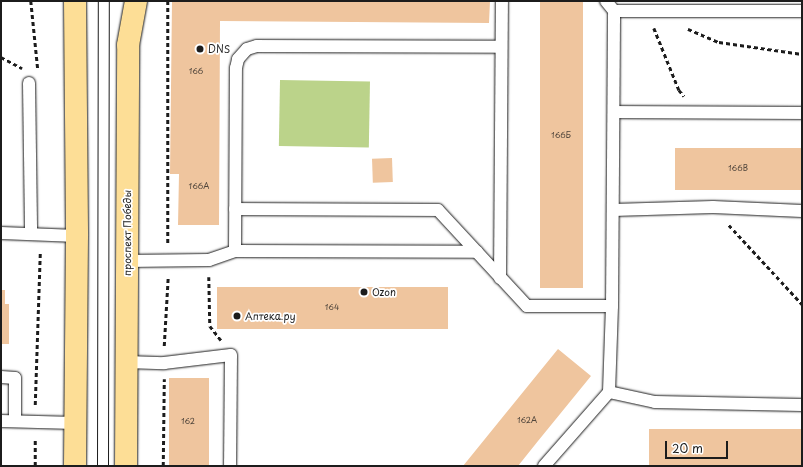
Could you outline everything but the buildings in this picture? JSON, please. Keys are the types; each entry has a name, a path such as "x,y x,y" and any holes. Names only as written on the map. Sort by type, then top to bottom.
{"main road":[{"path":"75,1 77,236 75,466"},
{"name":"проспект Победы","path":"126,466 128,45 136,1"}],"lane":[{"path":"500,278 502,1"},
{"path":"544,466 609,392 612,306 614,11 606,1"},
{"path":"614,11 802,11"},
{"path":"235,251 236,68 238,59 247,49 257,46 501,47"},
{"path":"31,233 34,80"},
{"path":"614,112 802,112"},
{"path":"613,210 713,207 802,211"},
{"path":"235,209 438,210 527,306 612,306"},
{"path":"1,233 77,236"},
{"path":"127,261 209,260 235,251 477,252"},
{"path":"126,362 164,363 231,355 230,466"},
{"path":"1,377 15,378 15,421"},
{"path":"609,392 655,402 802,405"},
{"path":"1,421 75,423"}],"path":[{"path":"31,1 34,80"},
{"path":"163,466 164,363 168,261 168,1"},
{"path":"647,11 679,90 700,112"},
{"path":"683,26 719,42 802,54"},
{"path":"713,207 802,304"},
{"path":"209,260 210,326 231,355"}],"green space":[{"path":"280,80 370,82 369,148 279,146"}],"tram line":[{"path":"97,466 98,1"},
{"path":"108,466 109,1"}],"place":[{"name":"DNS","path":"200,49"},
{"name":"Ozon","path":"364,292"},
{"name":"Аптека.ру","path":"237,316"}]}
